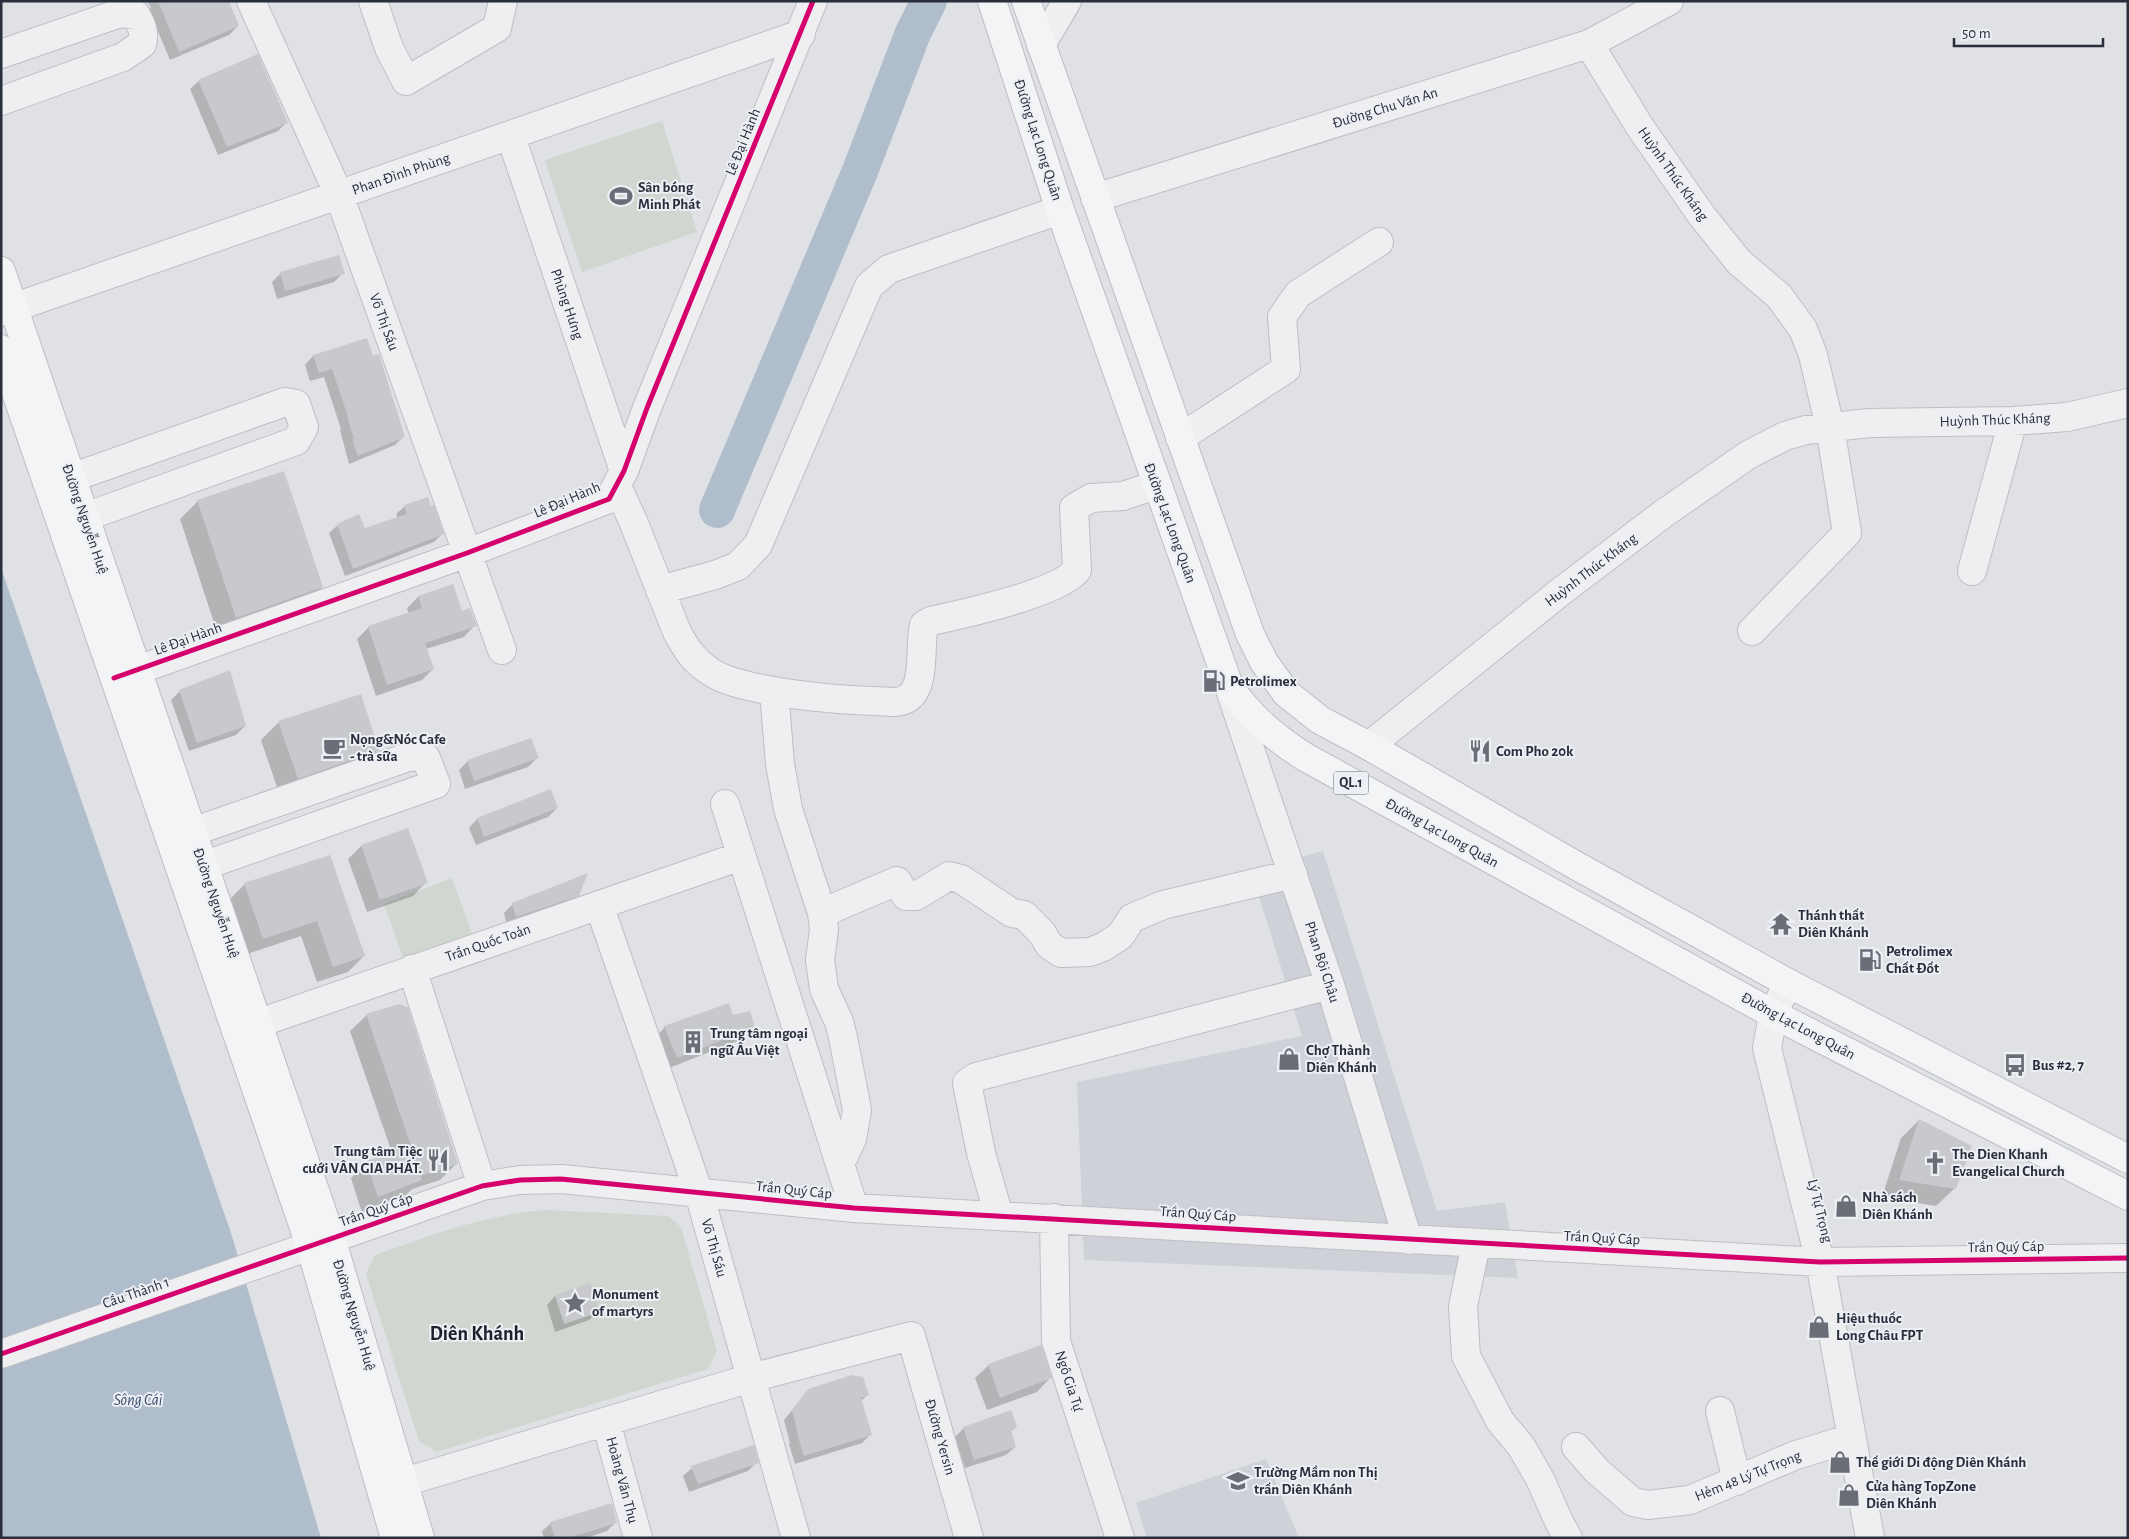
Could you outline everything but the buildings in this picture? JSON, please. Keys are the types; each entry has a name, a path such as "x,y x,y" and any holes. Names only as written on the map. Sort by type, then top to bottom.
{"main road":[{"path":"1026,1 1250,634 1264,662 1286,693 1320,720 1369,746 1575,865 1788,983 2128,1160"},
{"name":"Đường Lạc Long Quân","path":"992,2 1060,210 1156,485 1229,686 1240,702 1265,729 1305,757 1773,1014 2128,1196"},
{"name":"Đường Nguyễn Huệ","path":"1,271 7,310 85,518 126,674 320,1242 392,1485 420,1538"},
{"name":"Đường Nguyễn Huệ","path":"1,349 126,674 192,832 247,1027"},
{"name":"Đường Nguyễn Huệ","path":"392,1485 395,1538"}],"street":[{"name":"Võ Thị Sáu","path":"250,1 339,195 502,650"},
{"path":"373,1 389,48 406,81 497,28 503,1"},
{"name":"Lê Đại Hành","path":"126,674 467,553 609,499 620,479 647,408 813,1"},
{"path":"1041,45 1067,1"},
{"name":"Đường Chu Văn An","path":"1095,198 1589,44 1669,1"},
{"path":"1,54 120,13 136,15 142,26 144,36 142,44 133,52 1,101"},
{"name":"Phan Đình Phùng","path":"7,310 800,34"},
{"name":"Huỳnh Thúc Kháng","path":"1589,44 1640,127 1702,216 1739,262 1779,296 1803,329 1813,355 1830,426 1848,533 1752,631"},
{"name":"Phùng Hưng","path":"511,136 633,521 676,632 694,659 719,676 746,685 786,694 894,702 909,699 913,695 920,672 924,625 931,621 1010,600 1063,582 1072,577 1077,570 1074,508 1091,498 1123,496 1156,485"},
{"path":"660,590 715,575 738,566 758,545 869,286 889,269 1060,210"},
{"path":"1180,438 1286,369 1282,317 1298,294 1379,242"},
{"path":"71,478 285,402 296,404 304,426 296,441 85,518"},
{"name":"Huỳnh Thúc Kháng","path":"1369,746 1558,594 1663,514 1748,455 1785,436 1830,426 1869,423 2013,421 2067,417 2128,403"},
{"path":"1972,571 2013,421"},
{"name":"Phan Bội Châu","path":"1229,686 1330,985 1408,1240"},
{"path":"774,691 780,764 788,809 822,912 824,930 820,960 824,989 839,1022 857,1110 852,1139 844,1156 838,1159"},
{"path":"192,832 411,756 426,758 436,784 203,866"},
{"path":"725,804 854,1208"},
{"name":"Trần Quốc Toản","path":"247,1027 741,856"},
{"path":"822,912 898,881 906,896 916,896 949,876 961,879 1012,913 1024,915 1042,933 1049,945 1061,953 1090,952 1103,947 1120,936 1132,918 1163,905 1294,874"},
{"name":"Võ Thị Sáu","path":"598,905 699,1193 796,1538"},
{"path":"412,969 482,1186"},
{"name":"Lý Tự Trọng","path":"1788,983 1773,1014 1767,1048 1820,1262 1870,1538"},
{"path":"999,1216 966,1083 976,1077 1330,985"},
{"name":"Trần Quý Cáp","path":"279,1256 482,1186 520,1180 561,1179 854,1208 1820,1262 2128,1258"},
{"name":"Ngô Gia Tự","path":"1054,1218 1056,1341 1120,1538"},
{"path":"1476,1244 1463,1306 1466,1356 1500,1421 1520,1446 1540,1479 1568,1538"},
{"name":"Cầu Thành 1","path":"1,1354 279,1256"},
{"name":"Đường Yersin","path":"751,1378 911,1336 969,1538"},
{"path":"392,1485 751,1378"},
{"path":"1720,1411 1737,1481"},
{"name":"Hoàng Văn Thụ","path":"606,1422 638,1538"},
{"name":"Hẻm 48 Lý Tự Trọng","path":"1576,1447 1597,1471 1633,1502 1648,1506 1690,1500 1796,1456 1852,1438"}],"shaded area":[{"name":"Sân bóng Minh Phát","path":"662,121 697,232 582,272 545,160"},
{"name":"Chợ Thành Diên Khánh","path":"1323,851 1437,1211 1505,1202 1518,1278 1084,1260 1077,1082 1302,1036 1251,870"},
{"path":"452,878 474,939 405,963 384,904"},
{"path":"547,1210 668,1216 681,1227 717,1351 708,1369 436,1452 419,1441 366,1274 375,1255 459,1226 524,1212"},
{"name":"Trường Mầm non Thị trấn Diên Khánh","path":"1266,1459 1299,1538 1147,1538 1136,1503"}],"water":[{"name":"Sông Cái","path":"1,568 232,1236 321,1538 1,1538"}],"waterway":[{"path":"717,510 860,171 913,33 929,1"}],"cycle path":[{"path":"114,678 467,553 609,499 624,471 647,408 813,1"},
{"path":"1,1354 482,1186 520,1180 561,1179 854,1208 1820,1262 2128,1258"}],"place":[{"name":"Sân bóng Minh Phát","path":"621,196"},
{"name":"Petrolimex","path":"1214,681"},
{"name":"Nọng&Nóc Cafe - trà sữa","path":"334,748"},
{"name":"Com Pho 20k","path":"1480,751"},
{"name":"Thánh thất Diên Khánh","path":"1781,924"},
{"name":"Petrolimex Chất Đốt","path":"1870,960"},
{"name":"Trung tâm ngoại ngữ Âu Việt","path":"693,1042"},
{"name":"Chợ Thành Diên Khánh","path":"1289,1059"},
{"name":"Bus #2, 7","path":"2015,1065"},
{"name":"Trung tâm Tiệc cưới VÂN GIA PHÁT.","path":"438,1160"},
{"name":"The Dien Khanh Evangelical Church","path":"1935,1163"},
{"name":"Nhà sách Diên Khánh","path":"1846,1206"},
{"name":"Monument of martyrs","path":"575,1303"},
{"name":"Hiệu thuốc Long Châu FPT","path":"1819,1327"},
{"name":"Thế giới Di động Diên Khánh","path":"1840,1462"},
{"name":"Trường Mầm non Thị trấn Diên Khánh","path":"1238,1481"},
{"name":"Cửa hàng TopZone Diên Khánh","path":"1849,1495"}],"district":[{"name":"Diên Khánh","path":"477,1334"}]}
